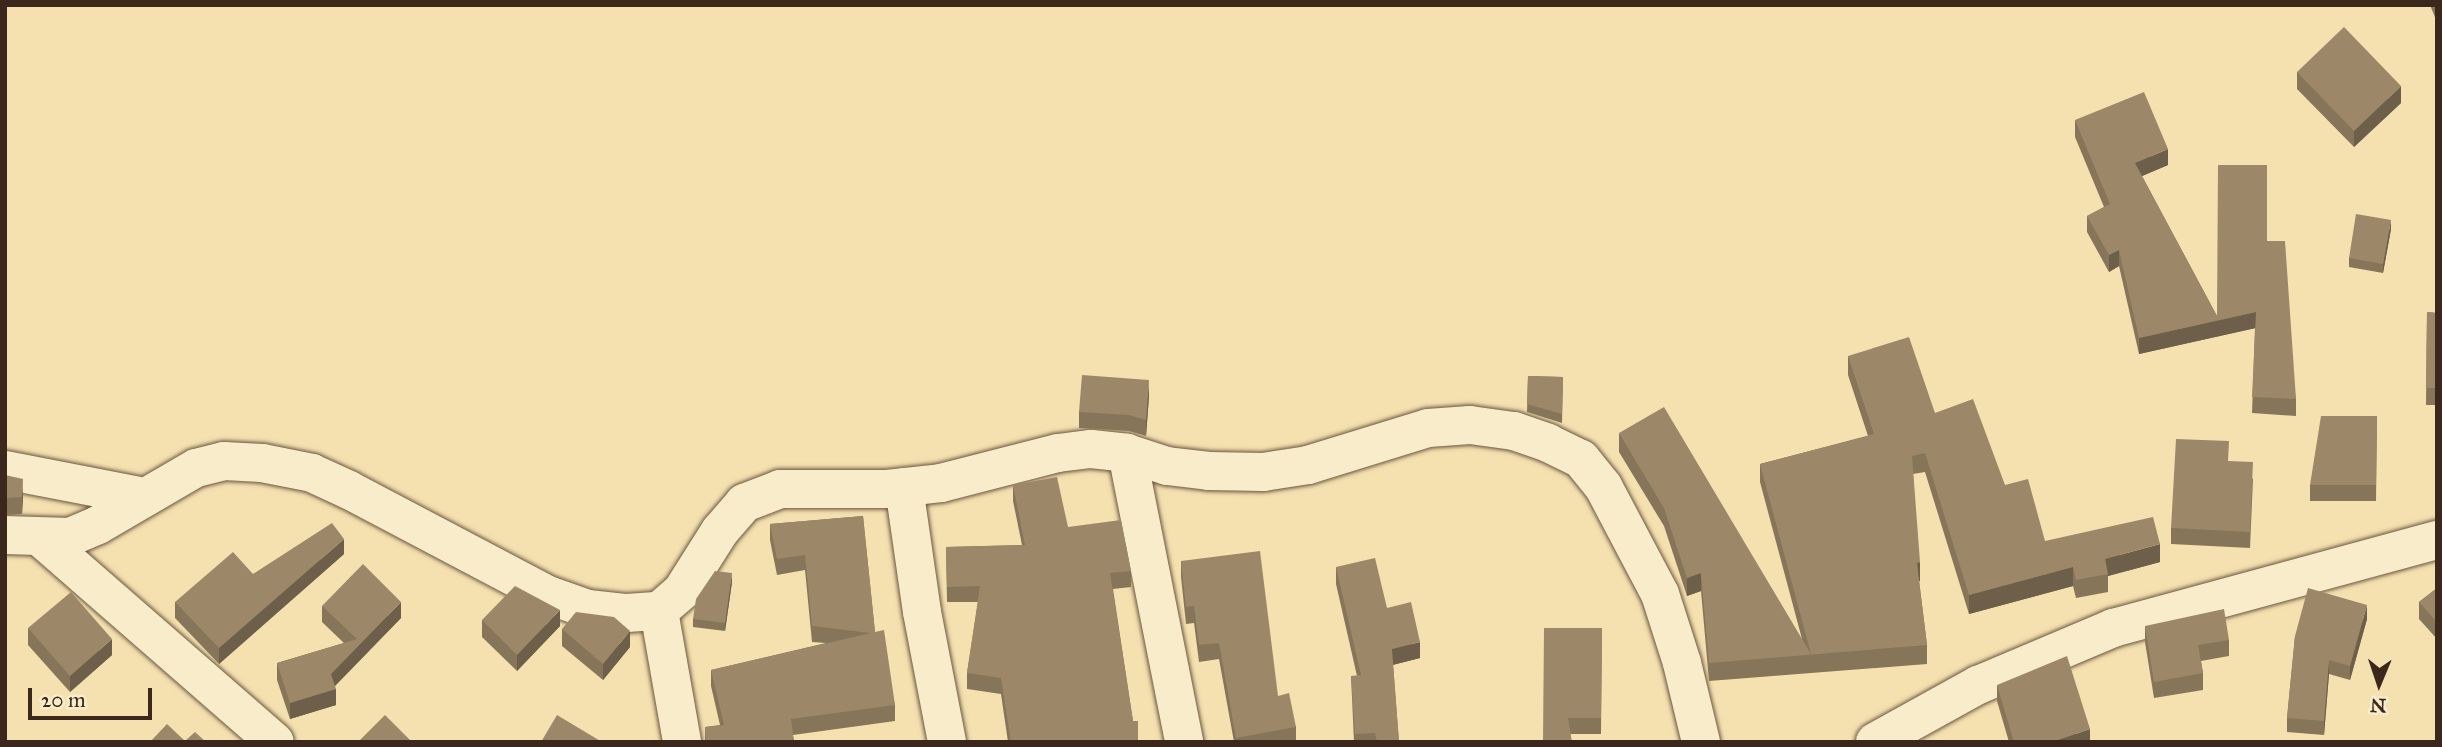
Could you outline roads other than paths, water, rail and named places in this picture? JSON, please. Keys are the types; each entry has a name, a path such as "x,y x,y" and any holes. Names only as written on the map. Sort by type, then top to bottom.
{"street":[{"path":"23,537 71,537 98,525 196,468 224,461 262,463 312,473 450,542 548,596 588,608 627,613 659,611 682,591 720,531 744,503 780,489 904,487 941,483 1058,453 1091,449 1127,453 1167,466 1209,471 1263,471 1308,465 1428,428 1470,425 1514,431 1581,459 1604,486 1660,594 1682,663 1701,742"},
{"path":"1127,453 1184,742"},
{"path":"5,471 145,497"},
{"path":"904,487 922,612 947,742"},
{"path":"23,537 275,742"},
{"path":"1875,742 1978,685 2113,628 2437,540"},
{"path":"659,611 682,742"}]}
